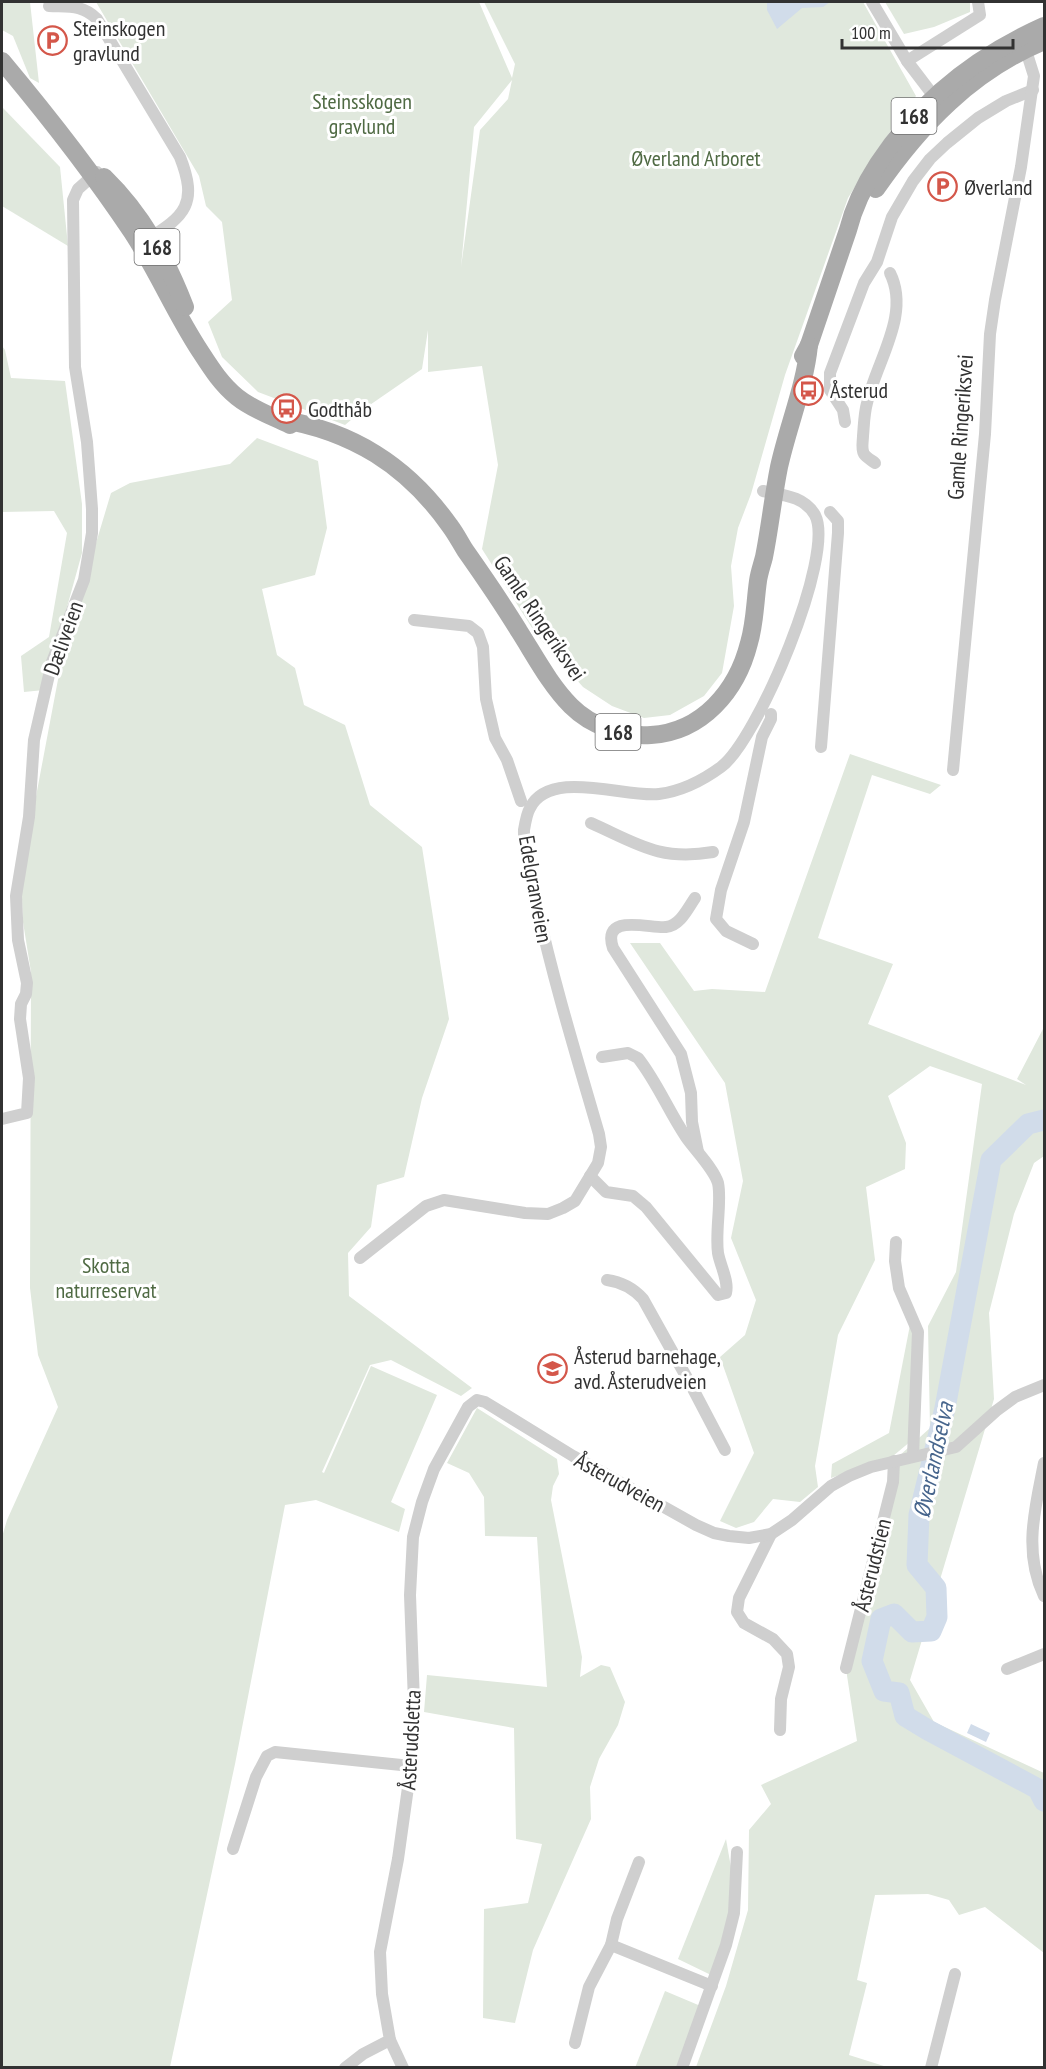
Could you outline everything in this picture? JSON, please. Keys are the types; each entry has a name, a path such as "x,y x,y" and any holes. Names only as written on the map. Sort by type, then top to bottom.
{"main road":[{"name":"Gamle Ringeriksvei","path":"1023,43 1044,26"},
{"name":"Gamle Ringeriksvei","path":"2,61 91,169 146,241 187,332 218,378 230,391 249,406 279,419 315,427 356,443 387,460 423,492 451,527 551,681 572,706 595,724 609,730 645,736 673,731 693,723 712,709 730,689 743,662 750,642 758,579 756,553 785,404 799,363 809,345 848,230 860,217 878,187 938,102 981,59 1023,43 1044,40"}],"street":[{"path":"872,2 907,61 938,102"},
{"path":"907,61 980,15 978,2"},
{"path":"49,6 77,6 89,11 97,19 180,157 186,172 189,194 184,209 177,218 146,241"},
{"name":"Gamle Ringeriksvei","path":"953,770 985,435 990,334 1033,90 1034,76 1023,43"},
{"path":"845,422 843,410 830,390 828,382 830,373 864,283 877,262 892,217 913,181 947,142 978,118 1006,101 1033,90"},
{"name":"Dæliveien","path":"2,1119 27,1113 29,1078 20,1019 21,1004 26,994 27,983 18,940 16,896 29,817 34,740 52,662 84,580 90,552 92,508 87,442 75,367 73,224 74,200 91,169"},
{"path":"875,463 864,455 862,450 864,417 898,302 896,284 890,273"},
{"name":"Edelgranveien","path":"360,1258 426,1206 444,1200 458,1200 525,1213 548,1214 575,1201 598,1163 601,1148 599,1134 549,959 529,867 524,830 530,808 546,793 561,787 656,794 678,790 702,780 724,765 745,737 762,708 790,648 819,547 819,525 810,509 795,497 769,492"},
{"path":"821,747 838,533 837,521 830,512"},
{"path":"414,621 469,626 478,633 483,647 486,699 495,738 507,760 521,801"},
{"path":"753,944 726,931 716,919 721,890 744,822 762,737 771,719 771,714"},
{"path":"591,823 649,850 667,855 713,852"},
{"path":"695,898 682,918 673,925 665,927 627,925 618,928 610,940 681,1054 691,1093 692,1122 699,1156"},
{"path":"590,1176 606,1192 633,1196 646,1208 718,1295 726,1293 727,1288 719,1262 716,1236 718,1183 638,1058 628,1053 602,1057"},
{"path":"896,1242 895,1262 899,1288 918,1332 913,1456"},
{"path":"607,1280 616,1281 634,1290 643,1299 725,1450"},
{"name":"Åsterudveien","path":"477,1400 485,1402 573,1456 705,1529 729,1536 749,1538 771,1534 792,1520 831,1486 871,1467 947,1450 963,1442 996,1411 1016,1397 1044,1384"},
{"name":"Åsterudsletta","path":"403,2067 390,2040 382,1994 380,1952 398,1859 411,1766 414,1702 410,1596 412,1538 434,1469 468,1407 477,1400"},
{"name":"Åsterudstien","path":"846,1668 893,1482 894,1461"},
{"path":"1044,1463 1032,1522 1031,1545 1034,1568 1044,1596"},
{"name":"Åsterudveien","path":"771,1534 740,1598 738,1612 744,1623 773,1639 787,1654 789,1667 781,1699 780,1730"},
{"path":"1008,1669 1044,1654"},
{"path":"233,1849 256,1777 267,1756 275,1752 411,1766"},
{"path":"682,2067 726,1945 734,1913 737,1852"},
{"path":"575,2043 589,1987 611,1945 617,1919 639,1862"},
{"path":"611,1945 712,1986"},
{"path":"931,2067 956,1974"},
{"path":"345,2067 363,2054 390,2040"}],"green space":[{"path":"2,2 30,2 39,83 30,78 13,36 2,30"},
{"path":"96,2 479,2 512,78 515,64 484,2 863,2 916,96 882,143 848,198 785,375 751,494 738,528 731,566 734,606 722,673 704,696 670,715 644,718 612,706 583,687 536,634 560,672 482,549 498,465 482,366 428,372 428,330 422,369 345,425 258,392 222,357 208,322 232,300 222,222 206,206 199,176","holes":["512,80 508,99 480,130 461,267 474,127"]},
{"path":"885,2 970,2 970,12 934,27 904,34"},
{"path":"2,107 60,167 68,246 2,206"},
{"path":"2,346 5,350 11,378 65,381 82,504 82,553 44,690 24,692 21,656 49,637 67,533 54,511 2,512"},
{"name":"Skotta naturreservat","path":"257,438 318,461 327,528 315,575 262,589 277,655 295,668 304,705 345,725 370,805 422,847 449,1019 422,1098 404,1177 377,1185 371,1227 348,1253 349,1296 472,1388 461,1396 391,1360 370,1365 322,1472 324,1473 371,1366 437,1395 391,1502 405,1509 399,1532 316,1500 285,1505 235,1764 170,2067 2,2068 2,1537 7,1520 58,1407 38,1355 30,1288 31,972 23,922 21,876 63,653 111,493 130,483 230,464"},
{"path":"850,754 941,785 930,794 872,775 818,938 893,964 868,1024 1026,1085 1017,1079 1044,1027 1044,1156 1034,1163 1014,1214 989,1313 994,1399 910,1680 934,1722 1044,1773 1044,1953 985,1907 959,1915 949,1900 928,1894 875,1895 857,1980 867,1983 849,2055 887,2067 696,2067 726,1986 748,1910 749,1830 771,1804 761,1785 857,1741 846,1669 898,1457 930,1428 928,1326 956,1272 982,1084 930,1066 888,1096 906,1143 905,1169 866,1187 875,1260 838,1335 815,1466 818,1487 800,1502 773,1499 754,1522 736,1528 720,1521 754,1453 720,1357 745,1335 756,1300 731,1238 743,1181 725,1083 630,943 660,943 694,991 712,989 765,992"},
{"path":"910,1325 915,1327 911,1441 893,1456 831,1478 832,1464 889,1433"},
{"path":"477,1408 557,1459 559,1474 553,1486 551,1500 582,1657 580,1677 601,1665 610,1667 625,1702 618,1725 599,1759 590,1787 591,1819 533,1950 515,2023 483,2018 484,1909 528,1903 542,1844 516,1839 514,1728 424,1712 427,1675 547,1687 537,1537 485,1536 484,1497 469,1473 447,1463"},
{"path":"726,1839 733,1879 729,1924 711,1975 678,1959"},
{"path":"665,1991 703,2007 679,2067 635,2068"}],"water":[{"path":"767,2 830,2 823,7 802,8 777,29 767,10"},
{"path":"971,1724 990,1733 986,1742 967,1733"}],"waterway":[{"name":"Øverlandselva","path":"1044,1120 1028,1124 991,1160 945,1408 919,1515 917,1565 936,1588 937,1617 931,1631 912,1632 894,1614 881,1619 872,1661 884,1691 899,1693 905,1716 1038,1789 1044,1801"}],"place":[{"name":"Steinskogen gravlund","path":"52,41"},
{"name":"Øverland","path":"943,187"},
{"name":"Åsterud","path":"809,390"},
{"name":"Godthåb","path":"287,409"},
{"name":"Åsterud barnehage, avd. Åsterudveien","path":"553,1369"}],"park label":[{"name":"Steinsskogen gravlund","path":"362,114"},
{"name":"Øverland Arboret","path":"696,158"}]}
